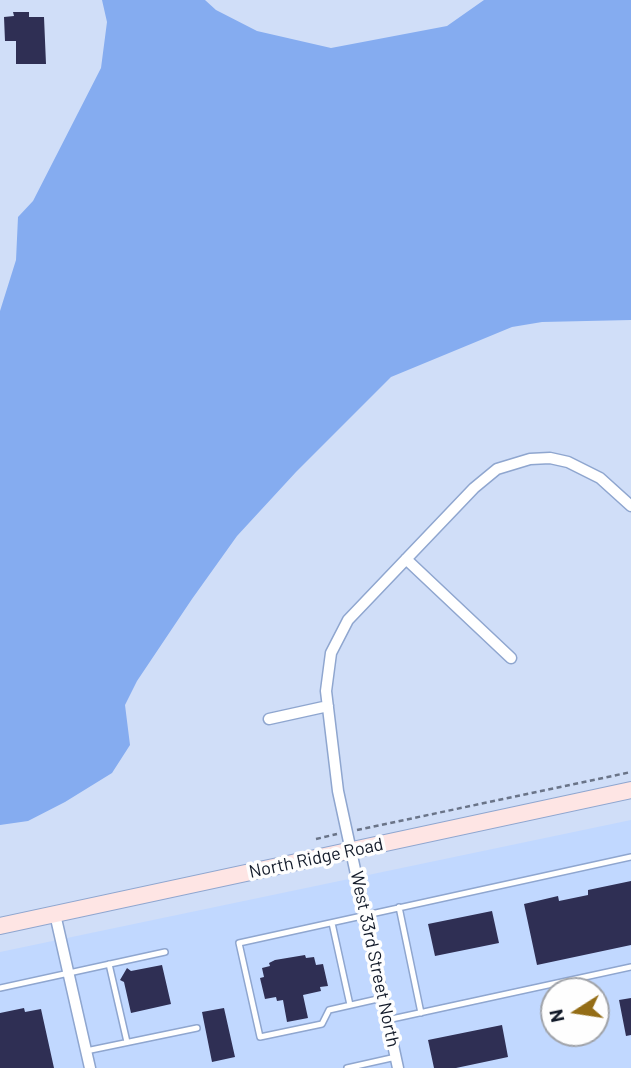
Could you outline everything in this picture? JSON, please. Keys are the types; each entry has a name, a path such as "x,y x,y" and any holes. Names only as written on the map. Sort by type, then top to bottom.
{"main road":[{"name":"North Ridge Road","path":"0,926 631,790"}],"street":[{"name":"West 33rd Street North","path":"397,1063 338,791 327,673 338,635 348,620 484,478 497,470 521,461 550,458 568,462 600,478 631,506"},
{"path":"406,559 511,659"},
{"path":"269,719 328,706"},
{"path":"55,914 90,1068"}],"lane":[{"path":"383,998 329,1010 322,1024 260,1037 239,943 631,857"},
{"path":"399,907 421,1013"},
{"path":"332,923 350,1005"},
{"path":"0,988 164,952"},
{"path":"109,964 127,1042"},
{"path":"387,1020 631,967"},
{"path":"86,1051 197,1028"},
{"path":"347,1068 397,1063"}],"path":[{"path":"316,839 631,772"}],"shaded area":[{"path":"631,820 631,1068 0,1068 0,952"}],"water":[{"path":"102,0 205,0 216,10 257,31 331,48 447,26 484,0 631,0 631,320 542,322 512,327 391,377 296,472 237,536 192,599 137,681 125,705 130,745 112,773 28,821 0,825 0,311 16,260 18,217 33,201 101,68 107,22"}],"building":[{"path":"13,12 29,12 29,17 44,17 46,64 16,64 16,41 5,41 4,17 14,16"},
{"path":"631,881 631,945 537,965 524,904 558,896 559,901 588,895 588,890"},
{"path":"492,911 499,943 435,956 428,924"},
{"path":"305,955 306,958 314,957 316,965 323,964 328,986 320,987 321,991 303,995 308,1018 287,1022 283,1000 277,1001 276,997 265,999 260,978 264,977 262,968 270,966 269,963 275,960"},
{"path":"162,965 171,1004 131,1013 124,982 120,980 127,968 131,971"},
{"path":"631,998 631,1035 626,1036 619,1000"},
{"path":"24,1008 25,1012 41,1009 54,1068 0,1068 0,1013"},
{"path":"224,1008 235,1057 212,1062 202,1012"},
{"path":"502,1025 508,1057 456,1068 434,1068 428,1040"}]}
